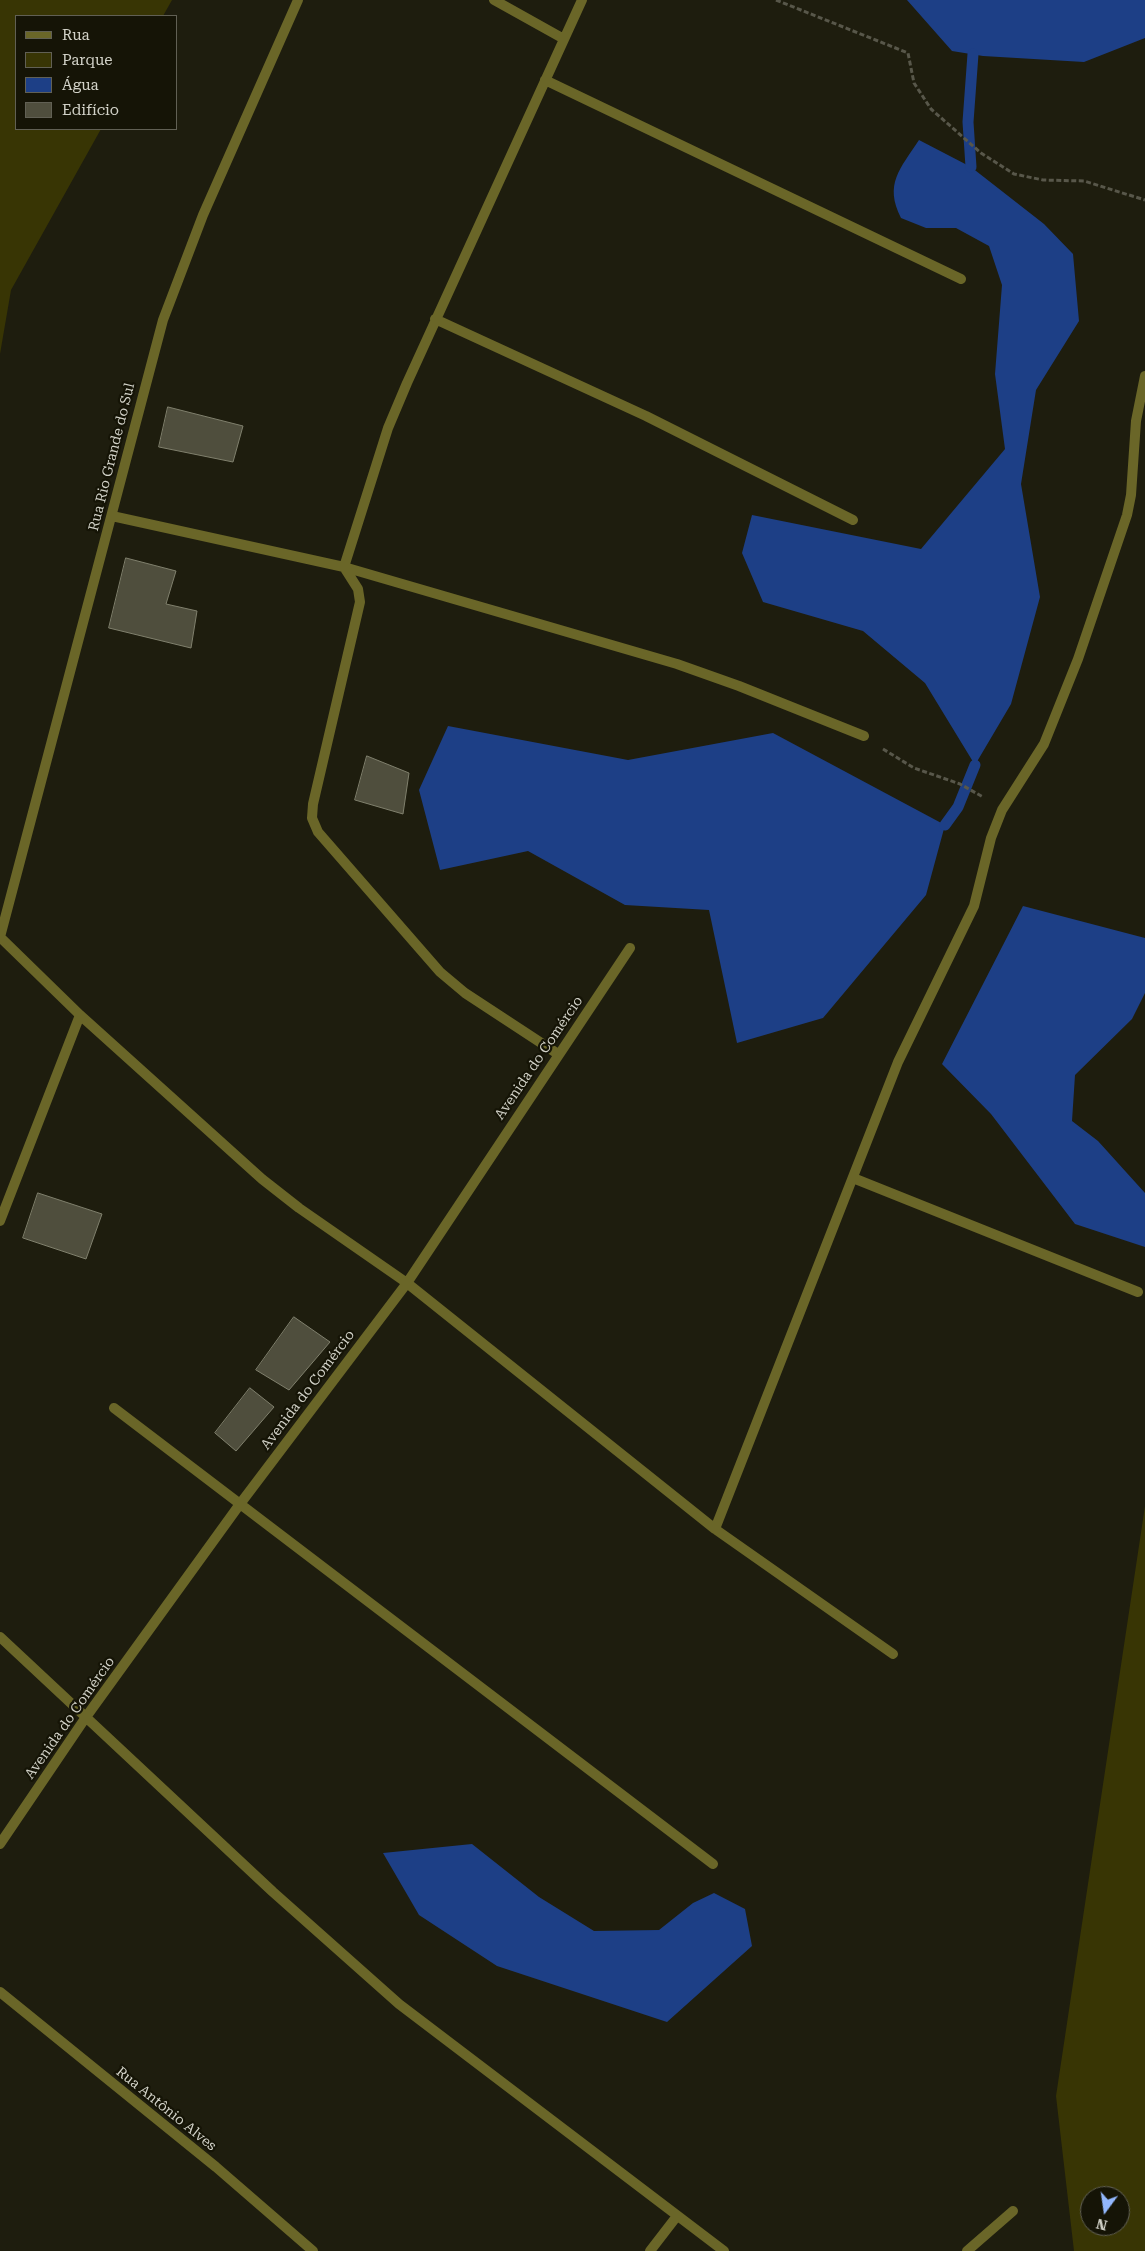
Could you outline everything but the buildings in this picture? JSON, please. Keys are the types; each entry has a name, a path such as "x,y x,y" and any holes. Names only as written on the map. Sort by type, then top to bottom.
{"street":[{"name":"Rua Rio Grande do Sul","path":"0,937 163,320 203,215 298,0"},
{"path":"494,0 564,39"},
{"path":"344,567 388,428 435,319 582,0"},
{"path":"545,80 961,279"},
{"path":"435,319 680,432 853,520"},
{"path":"716,1529 898,1062 974,906 991,838 1002,810 1044,744 1078,659 1127,515 1131,495 1136,421 1145,376"},
{"path":"112,516 344,567 676,664 739,686 864,736"},
{"path":"344,567 358,589 360,602 313,804 312,818 318,832 440,972 465,993 558,1054"},
{"path":"0,937 80,1015 262,1179 299,1208 407,1282 716,1529 893,1654"},
{"name":"Avenida do Comércio","path":"0,1844 86,1717 240,1504 407,1282 630,948"},
{"path":"0,1221 80,1015"},
{"path":"853,1178 1138,1292"},
{"path":"114,1408 713,1864"},
{"path":"0,1637 272,1892 399,2004 724,2251"},
{"name":"Rua Antônio Alves","path":"0,1992 216,2167 313,2251"},
{"path":"967,2251 1013,2211"},
{"path":"650,2251 677,2216"}],"path":[{"path":"776,0 908,53 914,83 931,109 981,153 1014,174 1043,180 1084,182 1145,200"},
{"path":"864,736 914,768 974,790"}],"green space":[{"path":"0,0 172,0 164,15 15,15 15,130 100,130 11,290 0,354"},
{"path":"1145,1506 1145,2251 1074,2251 1056,2096"}],"water":[{"path":"907,0 1145,0 1145,38 1084,62 983,56 952,51"},
{"path":"919,140 971,167 1044,224 1073,254 1079,321 1036,390 1021,484 1040,597 1011,704 975,765 925,683 863,631 763,602 742,553 752,515 921,549 1005,449 995,374 1002,285 989,246 956,228 926,228 901,218 894,196 896,177"},
{"path":"448,726 628,760 773,733 945,825 926,895 823,1018 737,1043 709,910 625,905 528,851 440,870 419,790"},
{"path":"1023,906 1145,938 1145,993 1132,1019 1075,1075 1072,1121 1098,1141 1145,1193 1145,1247 1075,1224 991,1114 942,1064"},
{"path":"472,1844 539,1897 594,1931 659,1930 693,1903 714,1893 745,1909 752,1946 667,2022 497,1966 419,1915 383,1853"}],"waterway":[{"path":"971,167 968,122 973,54"},
{"path":"945,825 958,807 975,765"}]}
